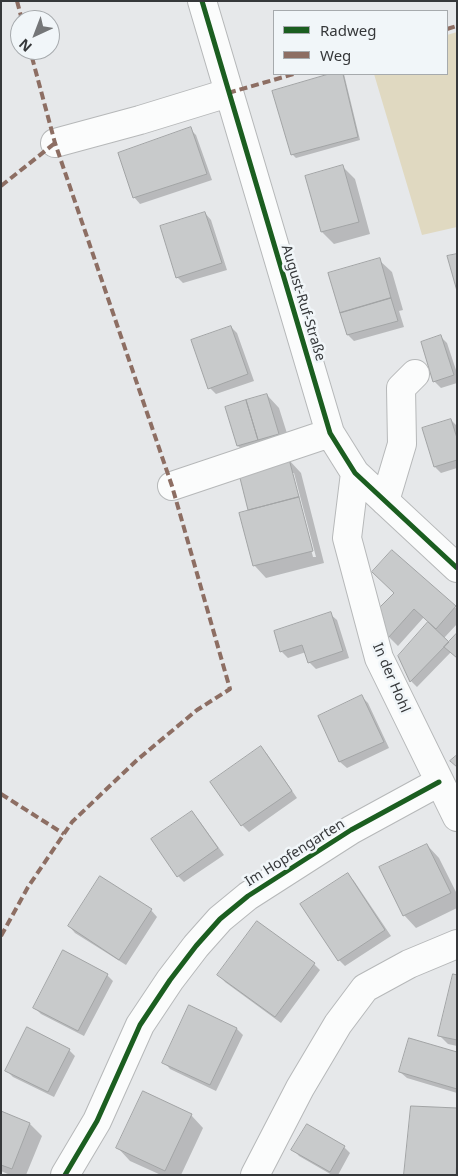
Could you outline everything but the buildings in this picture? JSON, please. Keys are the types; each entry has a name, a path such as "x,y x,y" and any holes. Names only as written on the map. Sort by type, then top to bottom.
{"street":[{"name":"August-Ruf-Straße","path":"202,1 330,433 355,473 385,500 451,552"},
{"path":"55,143 140,120 228,93"},
{"path":"385,500 402,444 401,388 415,374"},
{"path":"172,486 330,433"},
{"name":"In der Hohl","path":"355,473 347,538 376,648 379,658 457,817"},
{"name":"Im Hopfengarten","path":"65,1175 96,1121 140,1026 170,980 220,919 248,896 351,830 439,782"},
{"path":"255,1175 300,1088 338,1024 365,988 409,964 457,944"}],"shaded area":[{"path":"457,32 457,227 422,235 374,75 448,75 448,35"}],"marked path":[{"path":"17,1 19,10"},
{"path":"448,29 457,26"},
{"path":"1,936 28,887 72,822 137,760 197,710 230,689 172,486 55,143 33,60"},
{"path":"228,93 291,75"},
{"path":"1,186 55,143"},
{"path":"1,794 64,834"}],"cycle path":[{"path":"202,1 330,433 355,473 457,568"},
{"path":"65,1175 97,1121 140,1025 170,980 220,919 248,896 351,830 439,782"}]}
